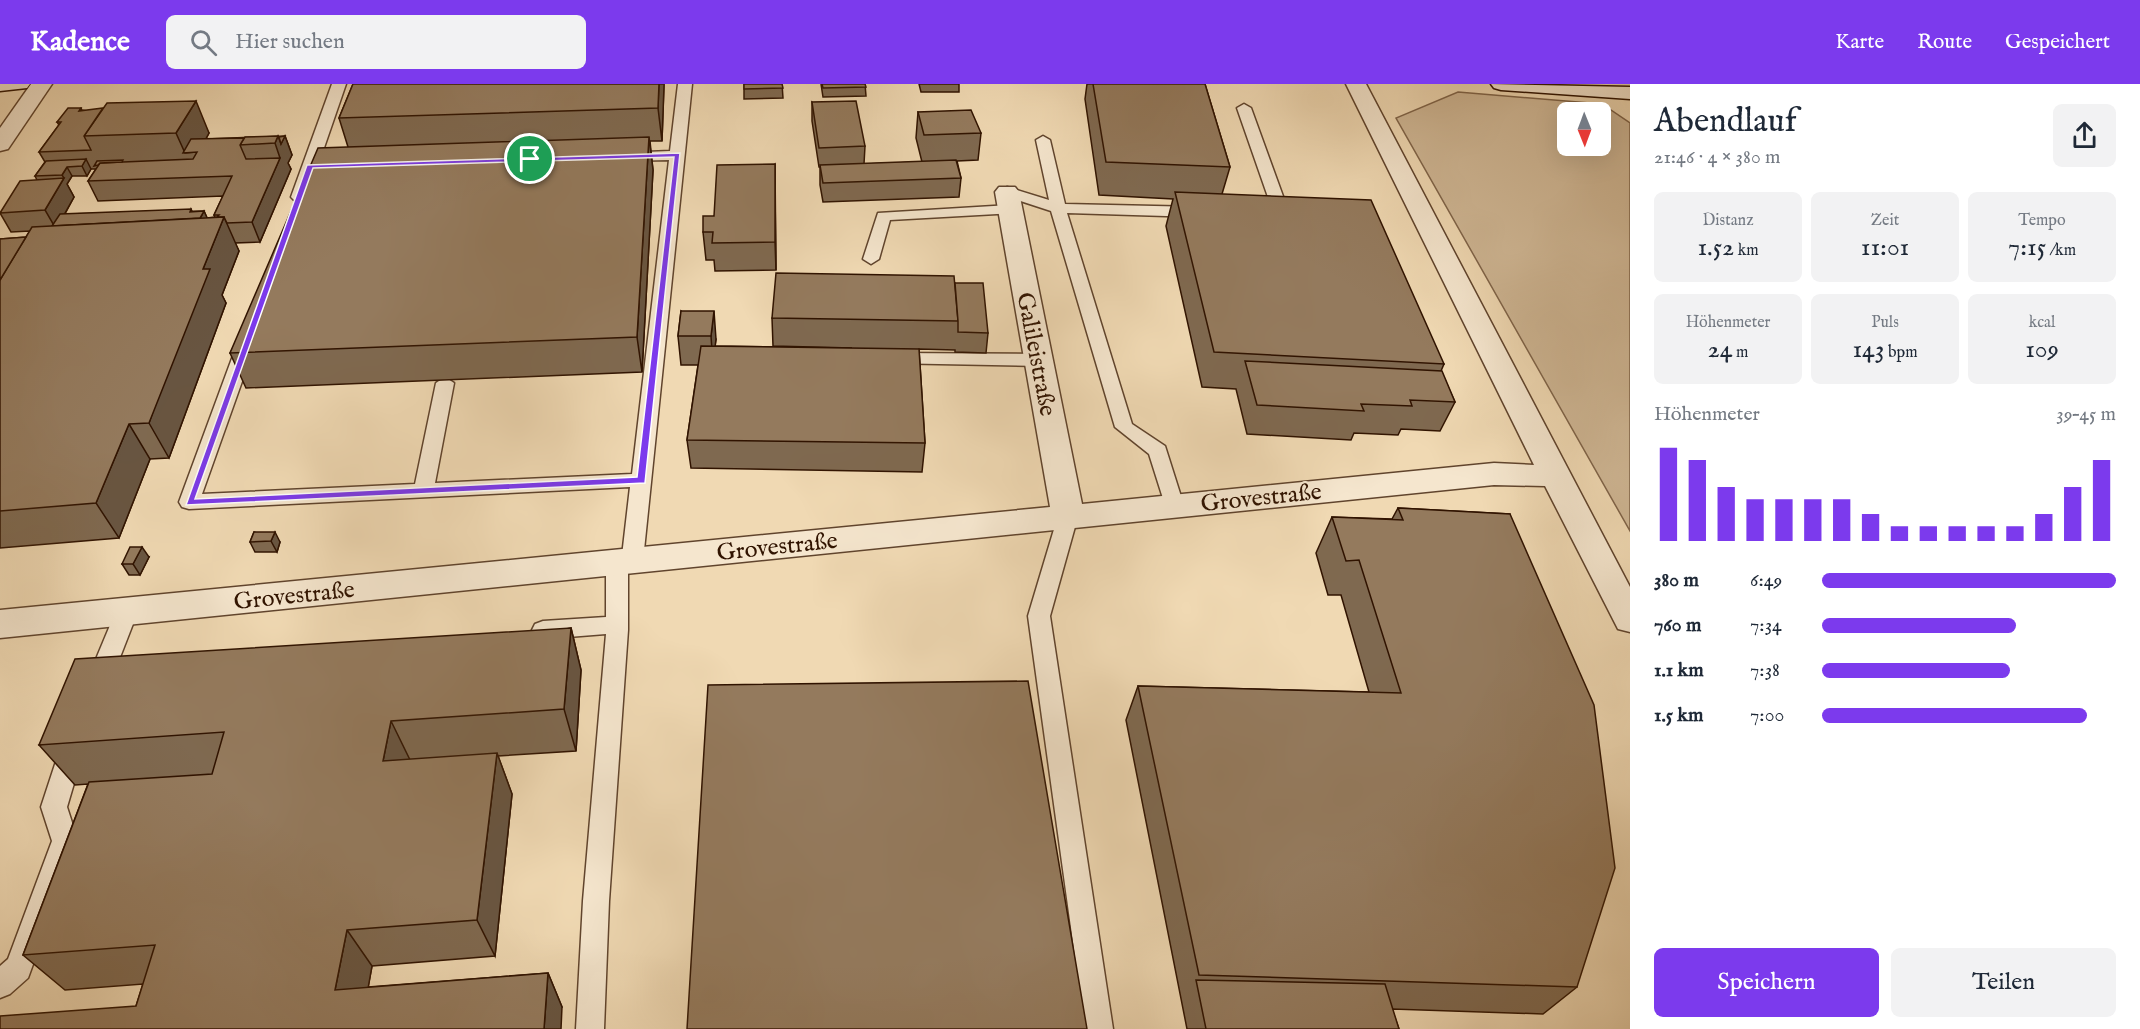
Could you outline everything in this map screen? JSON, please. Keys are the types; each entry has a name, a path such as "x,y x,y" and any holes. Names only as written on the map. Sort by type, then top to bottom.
{"street":[{"path":"0,85 20,84"},
{"path":"0,144 42,84"},
{"path":"1356,84 1630,619"},
{"path":"1501,84 1630,93"},
{"path":"1574,89 1630,105"},
{"name":"Galileistraße","path":"1009,201 1068,516"},
{"name":"Grovestraße","path":"0,624 1494,474 1555,476"}],"lane":[{"path":"294,211 316,166 339,84"},
{"path":"590,1029 596,901 617,625 625,561 641,480 685,84"},
{"path":"1236,211 1257,210 1276,199 1244,108"},
{"path":"1043,140 1058,208 1124,428 1158,451 1174,506"},
{"path":"606,157 677,155"},
{"path":"871,259 883,216 1009,201 1058,208 1214,212"},
{"path":"254,323 189,502 641,480"},
{"path":"877,359 1039,360"},
{"path":"423,491 445,383"},
{"path":"1068,516 1039,616 1099,1029"},
{"path":"0,984 18,968 65,841 54,807 86,714 119,660 127,612"},
{"path":"519,632 617,625"}],"shaded area":[{"path":"1458,92 1578,102 1557,102 1557,156 1611,156 1611,110 1630,123 1630,531 1396,118"}],"building":[{"path":"353,84 659,84 658,108 339,118"},
{"path":"744,84 782,84 783,88 744,89"},
{"path":"822,84 865,84 866,87 823,88"},
{"path":"1093,84 1205,84 1230,167 1106,162"},
{"path":"196,101 176,133 84,136 107,103"},
{"path":"856,101 865,146 819,148 812,102"},
{"path":"68,108 81,108 79,111 103,108 84,136 91,150 39,152 61,122 57,122"},
{"path":"971,110 981,133 924,135 918,112"},
{"path":"278,136 275,143 240,145 245,137"},
{"path":"649,137 637,337 230,353 318,148"},
{"path":"244,138 240,145 246,159 280,158 252,222 227,223 224,217 214,215 232,176 88,181 100,163 193,159 197,152 183,153 191,139"},
{"path":"86,159 82,166 67,167 62,175 35,176 46,161"},
{"path":"123,160 122,162 100,163 94,166 97,161"},
{"path":"956,160 961,178 823,183 820,165"},
{"path":"775,164 775,242 712,243 713,232 703,232 703,216 714,216 717,165"},
{"path":"64,178 45,210 0,213 20,181"},
{"path":"1175,192 1371,200 1444,364 1214,352"},
{"path":"191,209 190,212 204,211 200,218 52,226 60,214"},
{"path":"224,217 203,269 210,269 149,423 129,424 96,503 0,511 0,280 32,227"},
{"path":"26,237 0,280 0,239"},
{"path":"776,273 954,276 958,321 772,318"},
{"path":"955,283 983,283 988,333 958,332"},
{"path":"681,311 714,311 711,336 678,336"},
{"path":"701,346 919,349 925,443 687,440"},
{"path":"1245,361 1442,371 1455,402 1410,400 1412,406 1361,404 1364,411 1257,405"},
{"path":"1398,508 1510,514 1594,705 1615,868 1577,987 1199,975 1138,686 1401,693 1359,560 1346,561 1332,517 1403,520"},
{"path":"254,532 275,532 271,541 250,542"},
{"path":"130,547 142,547 133,564 122,564"},
{"path":"571,628 564,709 391,721 383,761 497,753 477,920 347,930 335,990 548,973 544,1029 0,1029 0,1016 136,1006 155,945 23,955 89,782 212,774 224,732 39,745 75,659"},
{"path":"1028,681 1087,1029 687,1029 708,685"},
{"path":"1196,980 1385,984 1399,1029 1206,1029"}],"route":[{"path":"677,155 641,480 189,502 310,166 530,159 677,155"}]}
